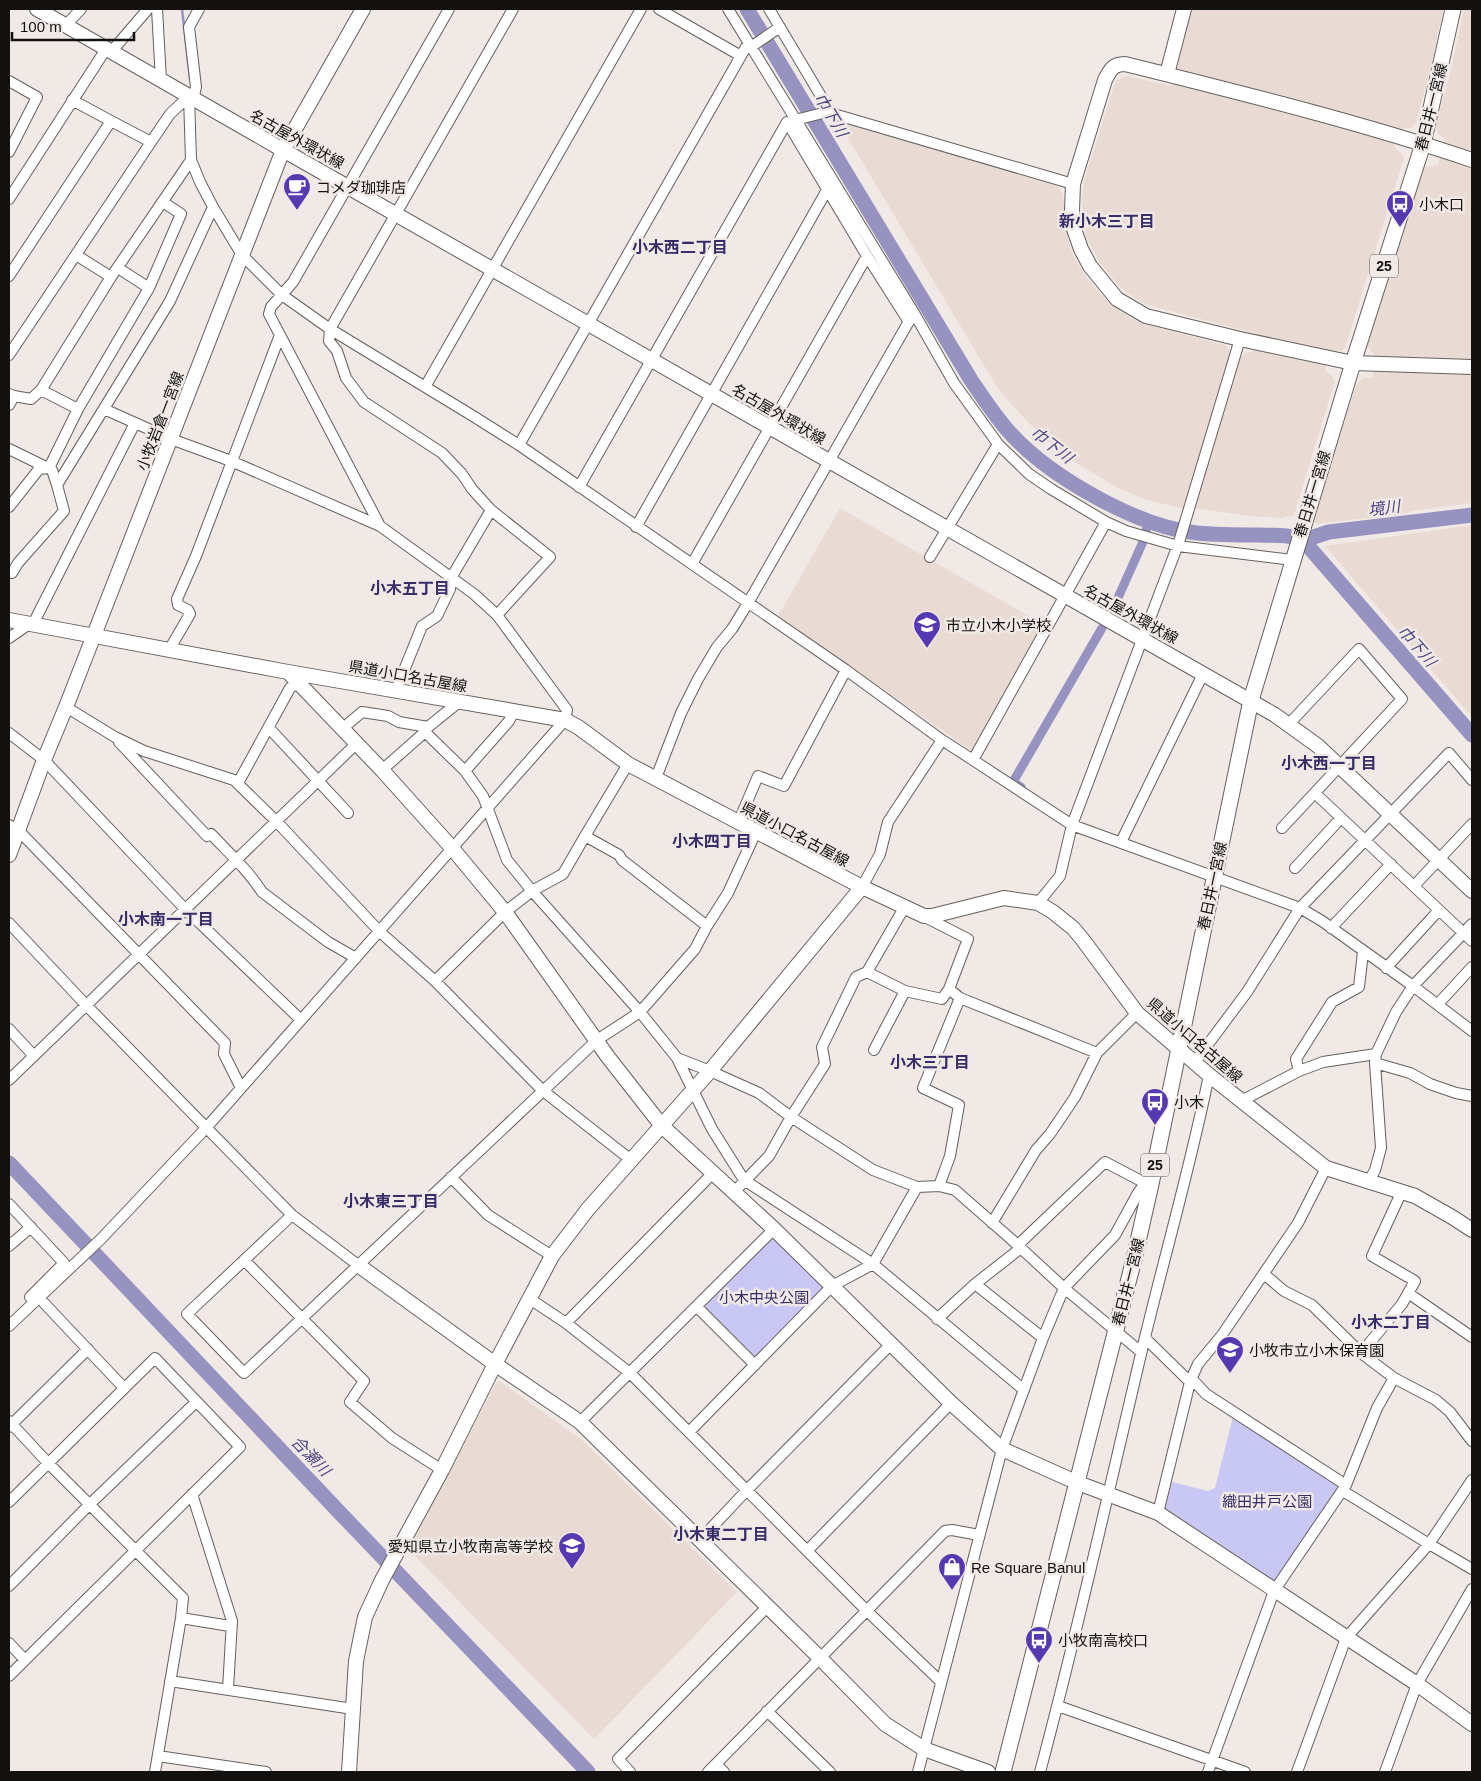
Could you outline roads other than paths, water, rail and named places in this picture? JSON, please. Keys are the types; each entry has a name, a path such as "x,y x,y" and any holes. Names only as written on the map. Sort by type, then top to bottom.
{"main road":[{"name":"春日井一宮線","path":"1003,1772 1116,1331 1178,1049 1251,700 1353,363 1424,144 1453,9"}],"street":[{"name":"名古屋外環状線","path":"37,9 1065,596 1251,700 1289,724 1318,746 1472,892"},
{"path":"66,25 81,9"},
{"path":"9,199 72,100 108,50 148,9"},
{"path":"156,9 160,80"},
{"path":"9,355 170,114 191,97 196,87 189,27 199,9"},
{"name":"小牧岩倉一宮線","path":"9,855 13,828 66,707 283,150 363,9"},
{"path":"380,526 269,314 271,307 293,282 449,9"},
{"path":"497,615 550,557 491,510 442,453 364,402 346,378 337,350 329,341 330,330 513,9"},
{"path":"426,387 641,9"},
{"path":"659,9 740,56"},
{"path":"728,9 753,46 797,119 867,256 911,317"},
{"path":"769,9 827,113"},
{"path":"1166,74 1184,9"},
{"path":"519,445 740,56 746,47 753,46 778,28"},
{"path":"1472,160 1424,144 1166,74 1118,64 1112,67 1105,80 1073,184 1072,210 1074,228 1081,249 1090,266 1117,299 1146,316 1240,339 1353,363 1472,368"},
{"path":"9,82 37,97 9,152"},
{"path":"191,97 191,160 213,207 242,255 282,295 330,330 519,445 846,670 942,740 1072,825 1300,908 1470,1025"},
{"path":"72,100 151,142"},
{"path":"797,119 827,113 1073,184"},
{"path":"9,276 111,121"},
{"path":"579,487 787,122 831,187 954,383 998,444 1028,474 1106,522 1126,531 1178,544 1293,557"},
{"path":"10,398 31,399 41,390 111,277 191,160"},
{"path":"636,527 831,187"},
{"path":"49,468 78,409 149,288 181,214 164,202"},
{"path":"57,485 170,301 213,207"},
{"path":"76,255 111,277"},
{"path":"692,564 867,256"},
{"path":"118,268 149,288"},
{"path":"656,778 681,713 698,679 717,647 732,629 748,603 911,317"},
{"path":"169,650 190,614 188,610 178,605 177,599 196,556 280,335"},
{"path":"1038,903 1060,876 1072,825 1178,544 1240,339"},
{"path":"41,390 78,409"},
{"path":"9,1326 101,1239 206,1128 565,720 567,710 497,615 474,594 380,526 232,461 171,438 104,409"},
{"path":"9,638 35,620 135,423"},
{"path":"930,557 998,444"},
{"path":"9,449 52,470 64,511 10,574"},
{"path":"9,507 39,469 49,468"},
{"path":"396,690 422,626 437,616 450,589 451,578 491,510"},
{"path":"973,760 1106,522"},
{"name":"県道小口名古屋線","path":"9,620 288,672 565,720 578,727 628,764 862,887 924,916 932,916 1004,898 1038,903 1073,928 1137,1013 1194,1063 1326,1168 1402,1191 1430,1204 1472,1230"},
{"path":"1282,828 1402,699 1359,649 1289,724"},
{"path":"738,823 758,776 784,786 846,670"},
{"path":"288,672 382,770 452,848 505,912 608,1057 662,1126 774,1229 951,1403 1002,1449 1078,1483 1158,1513 1417,1684 1472,1724"},
{"path":"1121,842 1203,674"},
{"path":"238,783 290,688 298,683"},
{"path":"382,770 426,729 459,702"},
{"path":"66,707 115,737 144,751 234,780 238,783 380,932 435,981 542,1090 631,1160"},
{"path":"465,771 509,721 514,711"},
{"path":"342,729 362,712 388,716 399,722 426,729 465,771 483,796 507,860 532,891 640,1012 677,1058 712,1129 744,1180 873,1264 1024,1390"},
{"path":"269,728 348,813"},
{"path":"9,733 44,760 185,909 301,1020"},
{"path":"115,737 207,836 212,834 237,860 262,892 328,942 356,958"},
{"path":"349,1772 358,1642 365,1617 382,1580 442,1470 552,1256 588,1210 710,1071 862,887 880,854 888,822 942,740"},
{"path":"9,1080 356,744"},
{"path":"1194,1063 1247,992 1300,908 1448,753 1472,780"},
{"path":"435,981 505,912 532,891 563,874 628,764"},
{"path":"1319,798 1472,941"},
{"path":"1295,868 1341,818"},
{"path":"1414,886 1472,824"},
{"path":"13,828 225,1042 224,1054 241,1088"},
{"path":"292,1215 187,1314 244,1372 597,1040 640,1012 695,949 728,893 756,832"},
{"path":"585,836 619,855 622,860 707,926"},
{"path":"1331,928 1391,864"},
{"path":"733,1192 769,1156 825,1064 822,1047 856,977 867,972 904,908"},
{"path":"1386,968 1439,910"},
{"path":"867,972 906,991 942,1000 949,988 968,939 924,916"},
{"path":"9,923 86,1005 292,1215 495,1364 580,1422 885,1724 924,1749 988,1772"},
{"path":"1369,1181 1375,1170 1381,1148 1376,1058 1396,1012 1413,986 1472,924"},
{"path":"1299,1071 1296,1059 1332,1002 1358,987 1363,952"},
{"path":"1438,1004 1472,967"},
{"path":"949,988 960,998 1098,1053"},
{"path":"874,1050 906,991"},
{"path":"939,1186 950,1156 959,1105 923,1088 960,998"},
{"path":"992,1223 1036,1150 1050,1134 1075,1097 1098,1053 1137,1013"},
{"path":"9,1030 34,1056"},
{"path":"677,1058 759,1093 791,1117 873,1170 917,1186 939,1186 955,1190 1064,1288 1141,1352"},
{"path":"1241,1101 1299,1071 1323,1062 1376,1058 1430,1084 1456,1093 1472,1096"},
{"path":"1040,1772 1058,1706 1141,1352 1198,1128 1209,1075"},
{"path":"918,1772 1002,1449 1044,1338 1064,1288 1115,1235 1138,1193 1148,1184 1105,1162 1019,1246 937,1319"},
{"path":"1158,1513 1191,1380 1198,1364 1222,1336 1298,1223 1326,1168"},
{"path":"566,1323 713,1173"},
{"path":"451,1177 488,1216 552,1256"},
{"path":"689,1432 832,1286 873,1264 917,1186"},
{"path":"1361,1353 1402,1304 1415,1281 1372,1256 1402,1191"},
{"path":"9,1204 64,1262 17,1311 17,1317"},
{"path":"9,1246 31,1227"},
{"path":"580,1422 774,1229"},
{"path":"244,1260 364,1381 350,1402 392,1438 442,1470"},
{"path":"1264,1274 1284,1291 1312,1305 1361,1353 1394,1378 1436,1400 1450,1412 1472,1441"},
{"path":"975,1284 1044,1338"},
{"path":"1408,1293 1472,1337"},
{"path":"530,1299 566,1323 630,1373 866,1610 941,1682"},
{"path":"44,1303 124,1388"},
{"path":"697,1307 755,1365"},
{"path":"1145,1338 1206,1394 1429,1544 1472,1569"},
{"path":"699,1541 891,1344"},
{"path":"88,1349 10,1424 183,1598 155,1772"},
{"path":"9,1502 155,1358 240,1447 24,1659 9,1676"},
{"path":"1208,1772 1274,1590 1345,1488 1377,1408 1394,1378"},
{"path":"9,1586 90,1504 196,1402"},
{"path":"807,1551 951,1403"},
{"path":"1297,1772 1346,1638 1429,1544 1472,1480"},
{"path":"192,1494 232,1621 230,1626 228,1689"},
{"path":"708,1772 945,1531 952,1530 979,1535"},
{"path":"1385,1772 1417,1684 1472,1590"},
{"path":"630,1772 618,1759 768,1607"},
{"path":"181,1618 230,1626"},
{"path":"9,1643 24,1659"},
{"path":"170,1681 353,1709"},
{"path":"1058,1706 1245,1772"},
{"path":"767,1711 830,1772"},
{"path":"158,1756 266,1772"},
{"path":"716,1764 724,1772"}],"waterway":[{"path":"182,9 190,79"},
{"name":"巾下川","path":"747,9 971,380 995,415 1012,435 1049,468 1097,498 1149,521 1174,529 1197,533 1283,536 1302,542 1308,546 1472,735"},
{"name":"境川","path":"1301,541 1329,532 1472,515"},
{"path":"1113,609 1142,544 1149,521"},
{"path":"1021,787 1013,782 1102,628"},
{"name":"合瀬川","path":"9,1163 588,1772"}],"place":[{"name":"コメダ珈琲店","path":"297,211"},
{"name":"小木口","path":"1400,228"},
{"name":"市立小木小学校","path":"927,649"},
{"name":"小木","path":"1155,1126"},
{"name":"小牧市立小木保育園","path":"1230,1374"},
{"name":"愛知県立小牧南高等学校","path":"572,1570"},
{"name":"Re Square Banul","path":"952,1591"},
{"name":"小牧南高校口","path":"1039,1664"}],"district":[{"name":"新小木三丁目","path":"1107,221"},
{"name":"小木西二丁目","path":"680,247"},
{"name":"小木五丁目","path":"410,588"},
{"name":"小木西一丁目","path":"1329,763"},
{"name":"小木四丁目","path":"712,841"},
{"name":"小木南一丁目","path":"166,919"},
{"name":"小木三丁目","path":"930,1062"},
{"name":"小木東三丁目","path":"391,1201"},
{"name":"小木二丁目","path":"1391,1322"},
{"name":"小木東二丁目","path":"721,1534"}],"park label":[{"name":"小木中央公園","path":"764,1297"},
{"name":"織田井戸公園","path":"1267,1501"}]}
